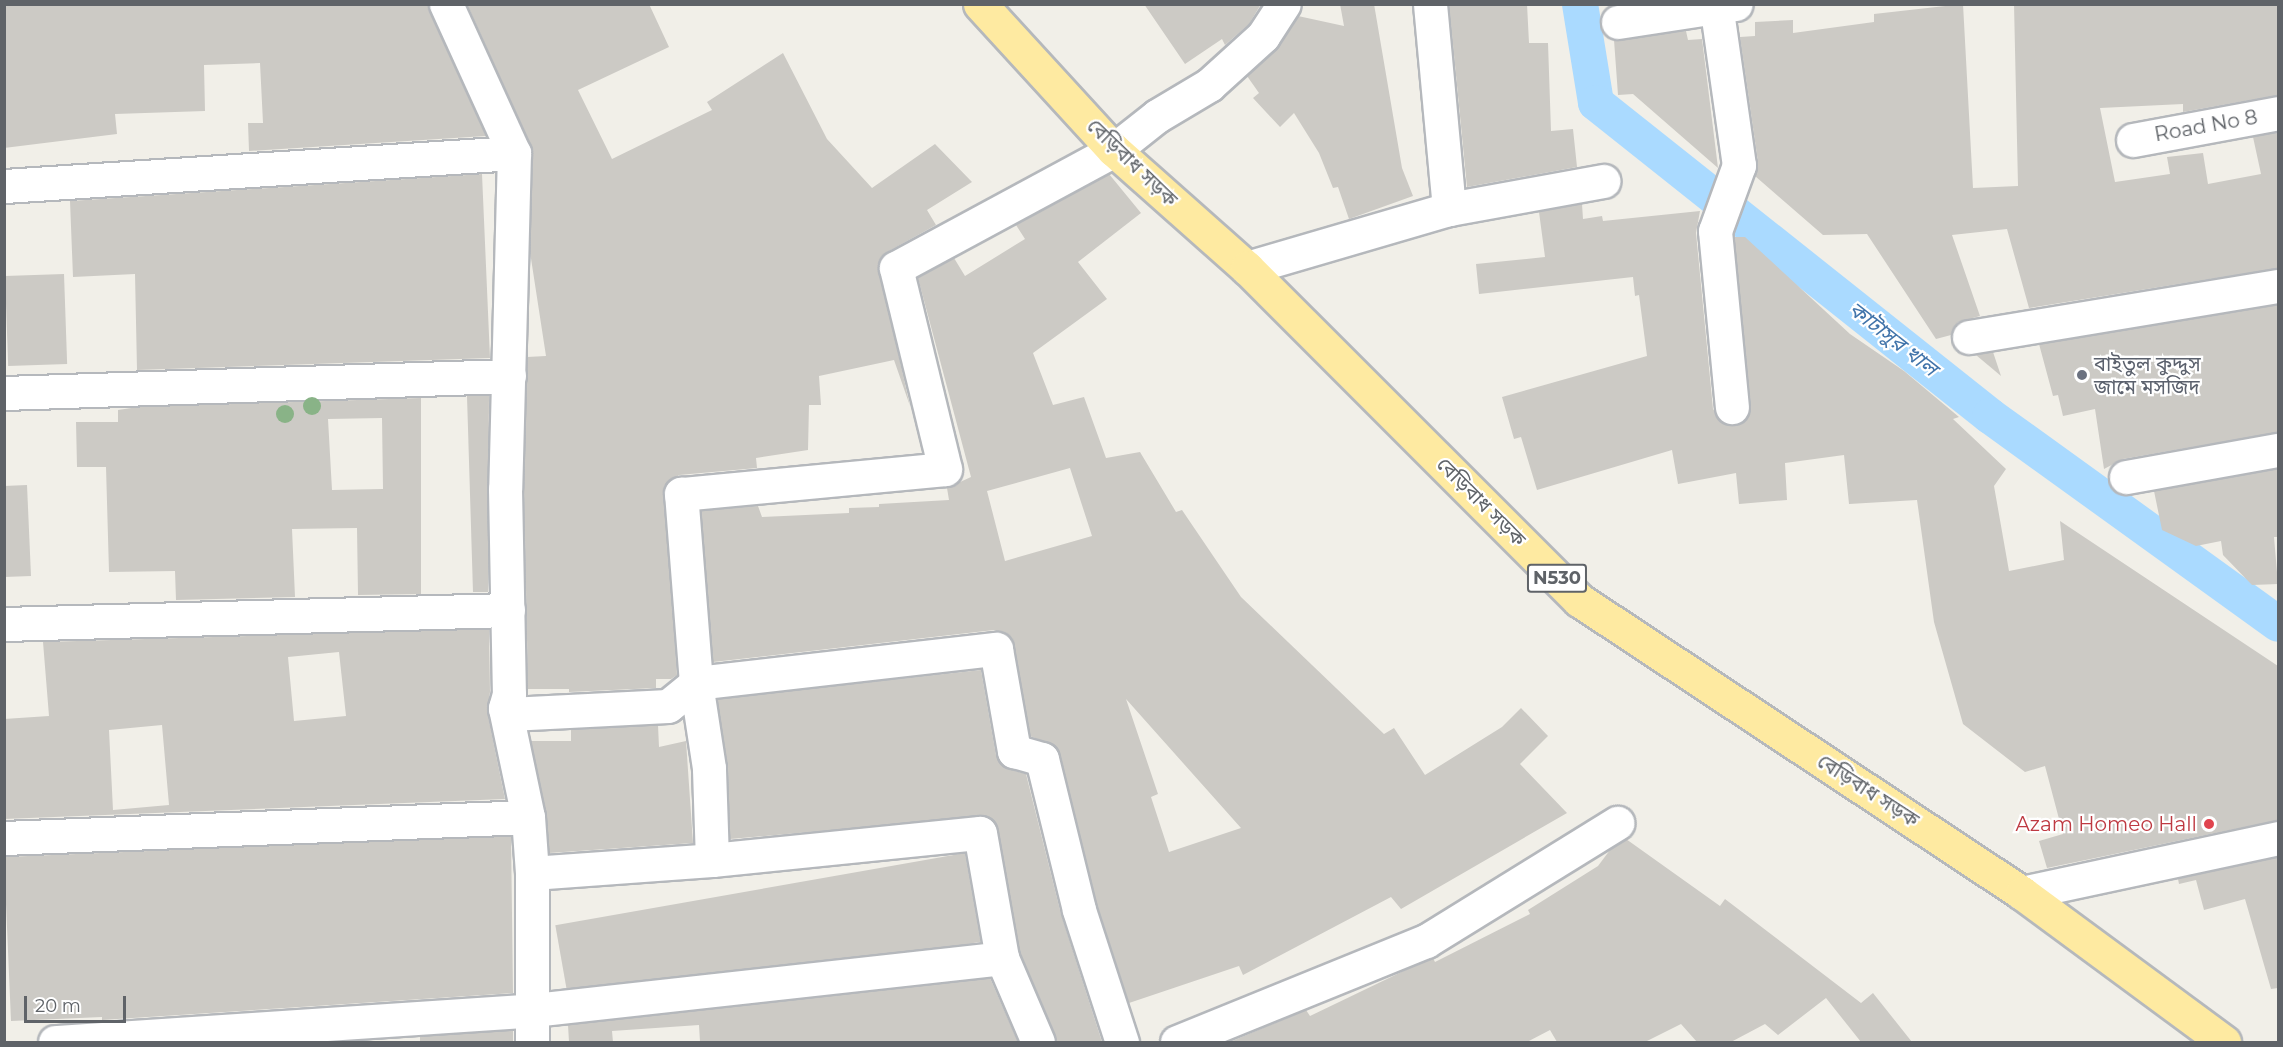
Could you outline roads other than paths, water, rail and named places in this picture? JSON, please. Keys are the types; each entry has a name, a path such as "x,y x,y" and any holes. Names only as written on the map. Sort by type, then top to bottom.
{"highway":[{"name":"বেড়িবাধ সড়ক","path":"980,4 1114,150 1247,268 1579,600 2022,893 2224,1042"}],"street":[{"path":"446,4 514,153 505,489 509,694 505,708 509,714 528,818 532,873 532,1042"},
{"path":"712,860 708,768 696,683 681,494 945,470 896,268 1114,150 1157,116 1209,85 1263,36 1284,4"},
{"path":"1430,4 1449,209"},
{"path":"1618,22 1723,5 1739,165 1715,231 1732,407"},
{"name":"Road No 8","path":"2133,140 2278,113"},
{"path":"4,186 514,153"},
{"path":"1247,268 1449,209 1603,181"},
{"path":"1969,337 2278,286"},
{"path":"4,393 509,376"},
{"path":"2126,477 2278,450"},
{"path":"4,624 508,610"},
{"path":"509,714 668,706 696,683 996,649 1014,751 1042,759 1079,910 1122,1042"},
{"path":"4,838 528,818"},
{"path":"1177,1042 1426,941 1617,823"},
{"path":"532,873 712,860 980,833 1002,958 1038,1042"},
{"path":"2022,893 2278,838"},
{"path":"55,1042 533,1011 1002,958"}],"waterway":[{"name":"কাটাসুর খাল","path":"1580,4 1596,103 1990,416 2278,624"}],"place":[{"name":"বাইতুল কুদ্দুস জামে মসজিদ","path":"2082,375"},
{"name":"Azam Homeo Hall","path":"2209,824"}]}
